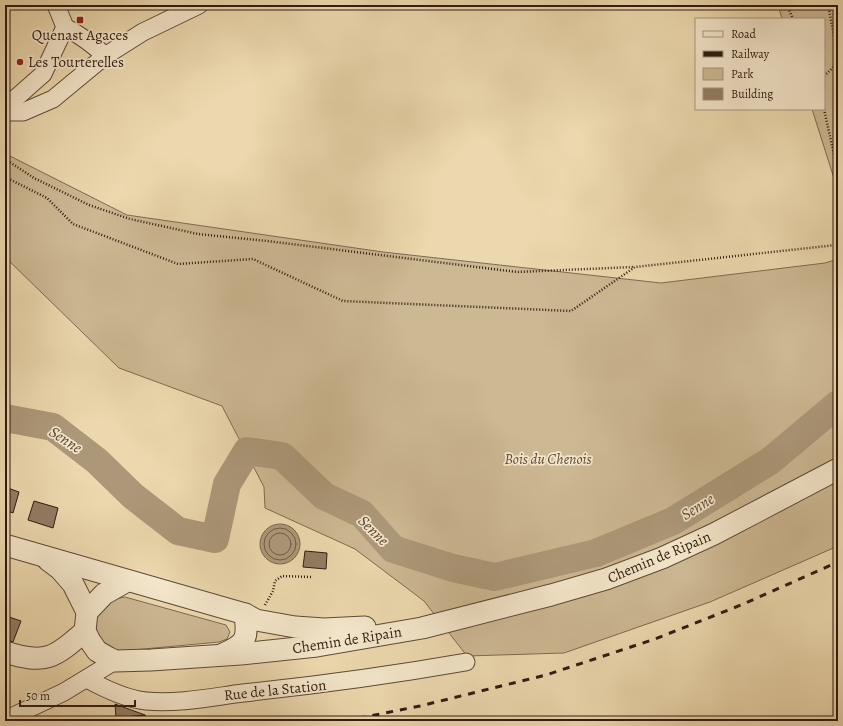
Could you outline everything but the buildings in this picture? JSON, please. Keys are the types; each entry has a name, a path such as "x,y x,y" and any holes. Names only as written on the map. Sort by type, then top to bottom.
{"street":[{"path":"56,5 65,27 80,34 106,56"},
{"path":"5,112 23,112 53,99 106,56 143,32 200,5"},
{"path":"5,106 43,74 65,27"},
{"name":"Chemin de Ripain","path":"115,660 151,660 241,654 324,645 422,628 552,595 600,581 662,558 714,534 838,469"},
{"name":"Chemin de Ripain","path":"5,545 250,617 295,627 324,629 368,627 469,616"},
{"name":"Chemin de Ripain","path":"43,556 60,569 74,584 86,621"},
{"path":"7,655 29,659 46,658 60,651 86,621 104,594 127,581"},
{"name":"Chemin de Ripain","path":"223,654 238,647 245,638 250,617"},
{"path":"86,621 90,642 97,651 106,657 115,660"},
{"path":"5,720 64,692 87,679 115,660"},
{"name":"Rue de la Station","path":"87,679 102,687 126,696 146,701 174,701 328,684 466,662"}],"path":[{"path":"786,5 792,18"},
{"path":"828,5 838,56"},
{"path":"825,75 838,63"},
{"path":"824,110 838,173"},
{"path":"5,159 34,178 89,205 130,219 198,234 267,241 517,272 635,267 836,245 838,232"},
{"path":"5,177 47,198 73,224 178,264 253,259 343,301 571,311 635,267"},
{"path":"250,617 273,591 275,581 282,576 311,577"}],"green space":[{"path":"778,5 838,5 838,191 812,110 825,110 825,18 782,18"},
{"name":"Bois du Chenois","path":"5,151 8,155 127,215 383,252 661,283 825,263 838,259 838,546 710,602 564,653 467,656 424,601 355,549 265,508 264,487 222,406 119,368 5,257"},
{"path":"125,597 226,625 230,632 227,639 219,642 122,651 113,649 102,643 97,634 97,611 108,600"}],"water":[{"path":"284,524 291,527 297,533 300,544 299,552 291,561 284,564 276,564 269,561 261,552 260,540 263,533 272,525"}],"waterway":[{"name":"Senne","path":"5,418 53,427 97,461 133,496 178,531 215,539 227,484 247,451 282,456 324,496 362,514 393,549 453,568 495,577 596,553 673,521 770,461 838,404"}],"railway":[{"path":"345,721 420,706 546,675 655,639 741,605 838,562"}],"place":[{"name":"Quenast Agaces","path":"80,20"},
{"name":"Les Tourterelles","path":"20,62"}]}
